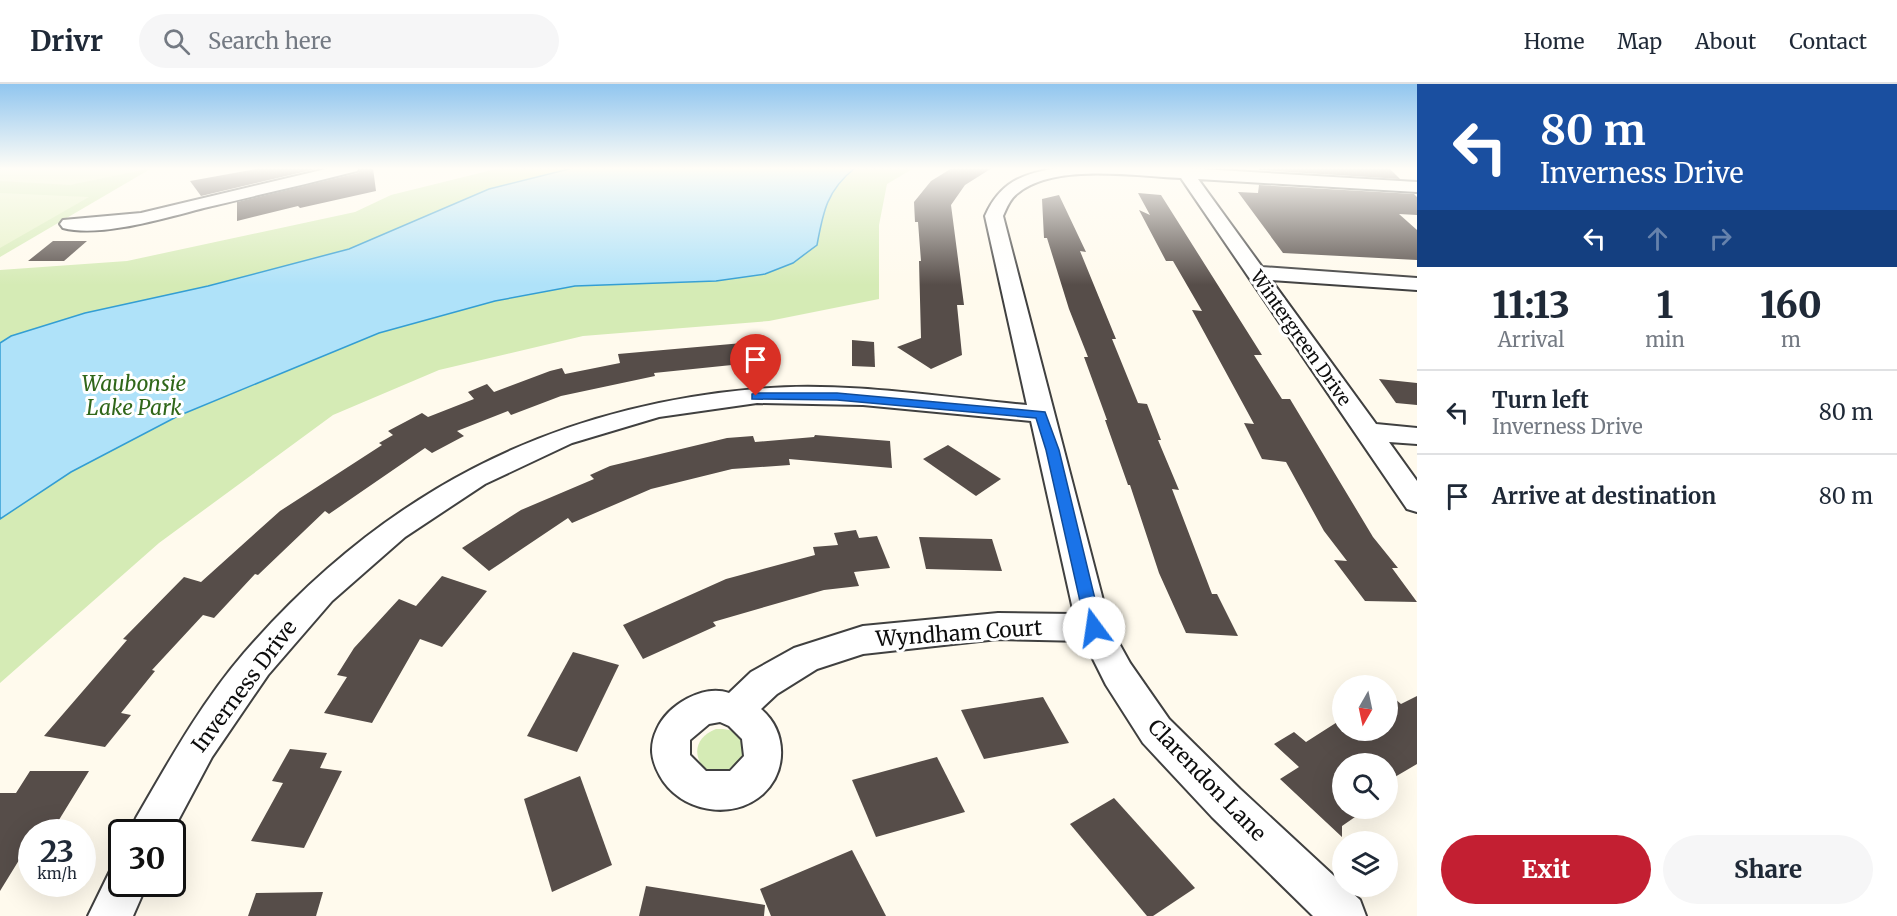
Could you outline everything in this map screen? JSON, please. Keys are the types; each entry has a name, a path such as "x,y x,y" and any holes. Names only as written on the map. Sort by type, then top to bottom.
{"street":[{"path":"69,224 104,223 141,218 187,207"},
{"name":"Clarendon Lane","path":"996,207 995,223 1041,414 1053,450 1094,628 1118,674 1156,731 1226,803 1344,916"},
{"name":"Wintergreen Drive","path":"1209,207 1417,502"},
{"path":"1255,273 1417,284"},
{"name":"Inverness Drive","path":"156,819 173,786 214,718 263,654 322,589 412,516 476,477 539,445 614,420 663,408 756,396 837,396 1041,414"},
{"path":"1367,432 1417,436"},
{"name":"Wyndham Court","path":"735,710 764,683 806,658 863,640 998,626 1094,628"},
{"path":"110,916 120,897"}],"green space":[{"path":"0,207 86,207 0,257"},
{"path":"0,207 72,207 0,248"},
{"name":"Waubonsie Lake Park","path":"366,207 883,207 879,225 879,299 769,321 583,336 439,370 333,415 159,543 0,683 0,270 127,261 355,212"},
{"path":"716,729 735,732 744,743 747,756 732,774 707,771 699,759 697,753 700,742 709,732"}],"water":[{"path":"447,207 827,207 817,245 793,263 765,274 716,281 575,286 495,301 379,333 178,416 71,472 0,519 0,343 11,336 85,313 208,286 349,249"}],"building":[{"path":"237,207 295,207 237,221"},
{"path":"914,207 951,207 964,305 957,305 962,355 931,369 897,347 921,338 919,261 921,261 918,222 915,222"},
{"path":"1042,207 1065,207 1086,252 1080,251 1116,339 1112,339 1138,403 1147,404 1161,440 1158,440 1179,490 1172,489 1212,594 1217,594 1238,636 1186,633 1159,573 1084,357 1088,357 1069,309 1047,238 1044,238"},
{"path":"1146,207 1168,207 1262,355 1254,355 1282,399 1290,399 1373,537 1398,568 1392,568 1417,602 1365,601 1334,560 1347,561 1324,531 1286,462 1262,459 1244,423 1254,424 1192,310 1202,311 1173,261 1166,261 1139,210 1150,215"},
{"path":"1249,207 1417,207 1417,215 1399,214 1417,230 1417,260 1283,253"},
{"path":"53,241 87,241 64,261 28,261"},
{"path":"852,340 874,342 875,367 852,366"},
{"path":"754,342 761,362 654,373 655,376 561,396 511,415 508,411 457,431 464,436 432,453 425,448 329,514 325,511 258,575 255,574 214,618 203,615 152,670 155,671 121,713 131,715 105,747 44,736 127,640 123,639 184,577 201,582 280,511 382,445 379,443 393,435 388,431 422,413 428,417 474,399 468,392 487,384 494,392 562,368 565,374 620,363 618,354"},
{"path":"1379,379 1417,383 1417,405 1396,403"},
{"path":"815,435 890,441 892,468 789,459 790,465 732,469 651,489 572,523 568,518 489,571 462,548 521,510 594,479 590,475 610,466 727,438 753,436 755,442 814,437"},
{"path":"948,445 1001,479 976,496 923,459"},
{"path":"856,530 859,538 877,536 890,568 854,572 859,586 824,590 713,622 716,626 643,659 623,625 726,579 815,555 813,547 838,545 834,533"},
{"path":"919,537 992,539 1002,571 926,569"},
{"path":"442,576 487,591 442,647 420,639 372,723 324,713 347,677 337,675 354,648 399,599 416,606"},
{"path":"573,652 619,665 577,752 527,736"},
{"path":"1417,696 1417,764 1398,775 1398,753 1332,753 1332,819 1352,819 1342,826 1342,831 1336,831 1280,779 1299,767 1274,744 1294,732 1306,742 1332,725 1332,741 1398,741 1398,701 1401,704"},
{"path":"1043,697 1069,743 984,759 961,710"},
{"path":"290,749 327,753 320,768 342,771 304,848 251,841 283,783 272,781"},
{"path":"937,757 965,812 876,837 852,780"},
{"path":"30,771 89,771 60,819 18,819 18,862 0,891 0,793 16,793"},
{"path":"580,776 612,865 552,892 524,799"},
{"path":"1114,798 1195,888 1153,916 1147,916 1070,824"},
{"path":"852,850 886,916 771,916 760,889"},
{"path":"646,886 765,905 764,916 639,916"},
{"path":"323,892 316,916 248,916 256,893"}],"route":[{"path":"756,396 837,396 1041,414 1053,450 1094,628"}]}
